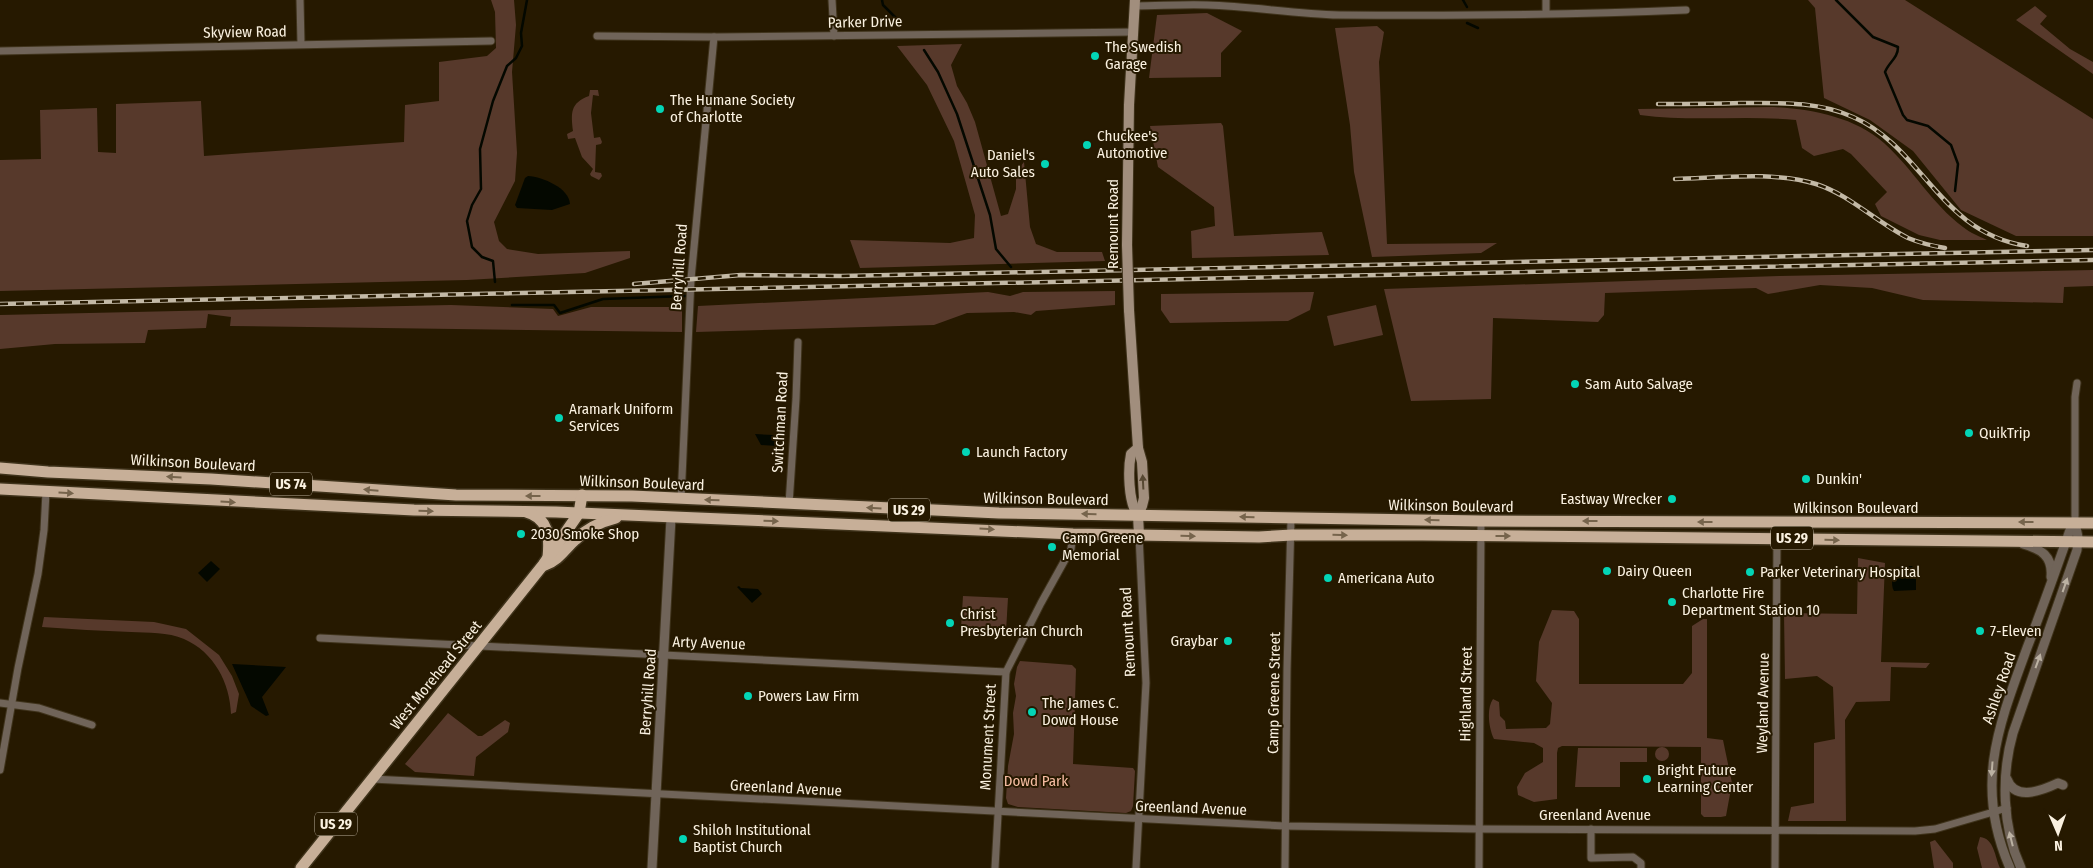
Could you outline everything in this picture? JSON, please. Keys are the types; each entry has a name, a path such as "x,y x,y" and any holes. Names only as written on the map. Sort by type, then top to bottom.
{"main road":[{"name":"Remount Road","path":"1135,3 1129,105 1127,245 1129,310 1138,448 1142,462 1144,498 1138,515 1139,535"},
{"name":"Wilkinson Boulevard","path":"0,468 48,472 211,478 456,495 582,495 989,513 1481,521 1874,524 2093,523"},
{"name":"Wilkinson Boulevard","path":"0,489 421,511 579,513 1073,534 1259,537 1292,535 1481,535 2093,542"},
{"name":"West Morehead Street","path":"301,868 546,561 579,513 582,495"},
{"path":"515,511 532,514 545,525 549,537 546,561 555,560 579,536 594,526 613,519 635,516"},
{"path":"1690,537 1742,530 1764,530 1777,522"},
{"path":"1778,538 1780,533 1786,532 1874,524"}],"street":[{"path":"300,0 301,44"},
{"path":"832,0 834,36"},
{"path":"1546,0 1546,13"},
{"path":"1135,3 1260,8 1283,12 1338,15 1686,10"},
{"name":"Parker Drive","path":"597,36 714,37 1133,32"},
{"name":"Berryhill Road","path":"681,499 691,279 714,37"},
{"name":"Skyview Road","path":"0,51 491,41"},
{"name":"Switchman Road","path":"789,504 797,391 798,342"},
{"name":"Ashley Road","path":"2021,868 2011,840 2007,808 2007,760 2013,733 2073,561 2072,541 2075,523 2075,396 2077,383"},
{"path":"0,770 38,574 44,530 46,492"},
{"name":"Berryhill Road","path":"652,868 671,518"},
{"name":"Camp Greene Street","path":"1285,868 1291,519"},
{"name":"Highland Street","path":"1479,868 1481,521"},
{"name":"Monument Street","path":"995,868 1006,672 1071,549 1073,534"},
{"name":"Remount Road","path":"1136,868 1146,683 1139,535"},
{"name":"Weyland Avenue","path":"1775,868 1778,538"},
{"path":"2018,541 2039,549 2048,558 2051,571 2049,589"},
{"name":"Ashley Road","path":"2010,868 2000,842 1993,812 1992,770 1997,735 2049,589 2072,541"},
{"name":"Arty Avenue","path":"320,638 1006,672"},
{"path":"0,703 40,708 92,725"},
{"path":"2006,774 2010,786 2024,793 2038,792 2058,783 2063,785"},
{"name":"Greenland Avenue","path":"371,779 1139,820 1285,826 1478,830 1918,831 1935,829 2007,808"},
{"path":"1590,829 1591,858 1633,857 1641,863 1641,868"}],"green space":[{"path":"491,0 514,0 516,25 512,72 517,153 515,181 494,222 499,241 507,249 538,254 630,251 630,258 585,273 467,280 0,291 0,160 41,159 40,110 97,108 98,152 116,153 116,104 201,101 204,156 404,142 405,105 439,101 439,62 487,56 496,48 495,12"},
{"path":"1808,0 1905,0 2093,119 2093,236 2016,236 1961,210 1913,151 1870,120 1824,98 1815,8"},
{"path":"2035,6 2047,16 2040,24 2070,49 2093,62 2093,74 2016,20"},
{"path":"1207,13 1242,31 1221,53 1221,77 1149,78 1157,15"},
{"path":"1377,26 1384,32 1379,62 1387,244 1497,243 1481,253 1372,257 1354,172 1350,125 1335,28"},
{"path":"962,44 951,65 957,86 975,122 1001,216 1008,214 1016,189 1016,172 1024,162 1030,227 1036,244 1057,252 1102,252 1105,261 860,268 850,240 950,243 974,238 975,215 954,141 927,85 897,46"},
{"path":"590,90 598,90 599,96 593,95 591,113 594,138 600,137 602,142 596,145 595,172 601,173 602,176 599,180 591,176 590,174 593,169 582,157 575,138 568,139 567,134 573,131 572,114 575,105 589,96"},
{"path":"1773,107 1817,112 1832,116 1872,134 1894,153 1952,218 1969,231 1987,240 1940,240 1919,235 1881,216 1875,204 1887,192 1851,154 1843,149 1814,156 1802,148 1796,120 1660,117 1640,115 1638,109"},
{"path":"1221,123 1223,126 1234,236 1322,232 1329,255 1192,258 1191,231 1215,226 1214,207 1158,167 1150,126"},
{"path":"2093,270 2093,286 2064,287 2063,303 1923,300 1872,288 1820,285 1768,294 1756,288 1605,293 1604,315 1598,322 1493,318 1491,399 1411,401 1384,289 1779,276"},
{"path":"1115,291 1115,305 1036,311 1031,315 1014,312 967,313 934,325 696,332 698,306 988,292 1010,296 1023,292"},
{"path":"1314,292 1310,310 1288,321 1170,323 1161,310 1161,294"},
{"path":"451,305 553,309 558,316 591,307 682,307 682,332 230,326 231,317 208,314 206,328 148,330 145,343 55,344 0,349 0,315"},
{"path":"1376,305 1383,335 1334,346 1327,316"},
{"path":"1858,558 1885,563 1881,662 1930,663 1926,668 1891,667 1890,701 1856,702 1845,720 1846,821 1788,821 1791,807 1814,803 1814,743 1835,739 1833,687 1817,676 1785,679 1784,613 1857,614"},
{"path":"963,596 1008,598 1006,631 961,628"},
{"path":"1552,610 1574,611 1579,619 1579,684 1683,684 1692,673 1692,626 1703,619 1707,619 1707,738 1723,740 1732,783 1726,816 1704,817 1701,814 1701,747 1562,746 1558,748 1557,753 1557,799 1534,802 1518,795 1517,787 1525,773 1543,762 1543,748 1534,743 1494,739 1489,713 1493,699 1499,702 1500,716 1505,721 1506,729 1546,728 1550,724 1552,703 1536,681 1539,642"},
{"path":"44,617 154,622 186,629 219,655 232,676 239,694 236,712 231,714 224,680 212,660 195,645 184,639 158,633 42,627"},
{"name":"Dowd Park","path":"1020,661 1072,665 1076,669 1073,764 1133,768 1135,771 1131,811 1126,813 1018,807 1008,804 1006,798 1008,766 1014,734 1013,713 1016,696 1014,684"},
{"path":"448,713 478,736 482,736 505,720 510,723 508,732 476,757 474,776 415,772 405,764"},
{"path":"1662,747 1667,749 1669,754 1667,759 1662,761 1657,759 1655,754 1657,749"},
{"path":"1578,748 1647,748 1647,762 1620,762 1620,787 1575,787"},
{"path":"1980,837 1985,838 1991,844 2000,868 1982,868 1977,848"},
{"path":"1935,840 1953,863 1953,868 1934,868 1930,842"}],"shaded area":[{"path":"528,176 548,181 560,188 569,198 570,204 552,210 517,208 515,205 525,178"},
{"path":"755,434 773,435 777,439 777,446 761,445"},
{"path":"211,561 220,569 207,582 198,573"},
{"path":"1912,566 1916,571 1916,590 1894,591 1892,582 1896,567"},
{"path":"737,587 741,588 758,589 762,594 752,603"},
{"path":"232,664 286,667 262,697 269,715 266,716 251,706"}],"waterway":[{"path":"495,282 493,261 482,257 472,247 467,221 472,205 481,189 480,149 493,101 507,66 516,58 522,46 521,33 527,0"},
{"path":"882,0 883,5 898,20"},
{"path":"1463,0 1467,7"},
{"path":"1836,0 1873,37 1898,47 1897,54 1885,72 1903,115 1907,120 1928,126 1951,145 1958,164 1955,191"},
{"path":"1467,23 1478,28"},
{"path":"924,50 938,72 957,114 990,215 996,249 1011,267"},
{"path":"512,305 554,305 560,313 603,299 685,296"}],"railway":[{"path":"1658,104 1798,104 1826,108 1853,117 1877,131 1898,148 1933,188 1972,224 1997,238 2027,246"},
{"path":"1675,179 1764,176 1800,180 1816,184 1852,202 1908,238 1945,248"},
{"path":"634,284 741,275 842,276 2093,250"},
{"path":"0,304 2093,260"}],"place":[{"name":"The Swedish Garage","path":"1095,56"},
{"name":"The Humane Society of Charlotte","path":"660,109"},
{"name":"Chuckee's Automotive","path":"1087,145"},
{"name":"Daniel's Auto Sales","path":"1045,164"},
{"name":"Sam Auto Salvage","path":"1575,384"},
{"name":"Aramark Uniform Services","path":"559,418"},
{"name":"QuikTrip","path":"1969,433"},
{"name":"Launch Factory","path":"966,452"},
{"name":"Dunkin'","path":"1806,479"},
{"name":"Eastway Wrecker","path":"1672,499"},
{"name":"2030 Smoke Shop","path":"521,534"},
{"name":"Camp Greene Memorial","path":"1052,547"},
{"name":"Dairy Queen","path":"1607,571"},
{"name":"Parker Veterinary Hospital","path":"1750,572"},
{"name":"Americana Auto","path":"1328,578"},
{"name":"Charlotte Fire Department Station 10","path":"1672,602"},
{"name":"Christ Presbyterian Church","path":"950,623"},
{"name":"7-Eleven","path":"1980,631"},
{"name":"Graybar","path":"1228,641"},
{"name":"Powers Law Firm","path":"748,696"},
{"name":"The James C. Dowd House","path":"1032,712"},
{"name":"Bright Future Learning Center","path":"1647,779"},
{"name":"Shiloh Institutional Baptist Church","path":"683,839"}]}
